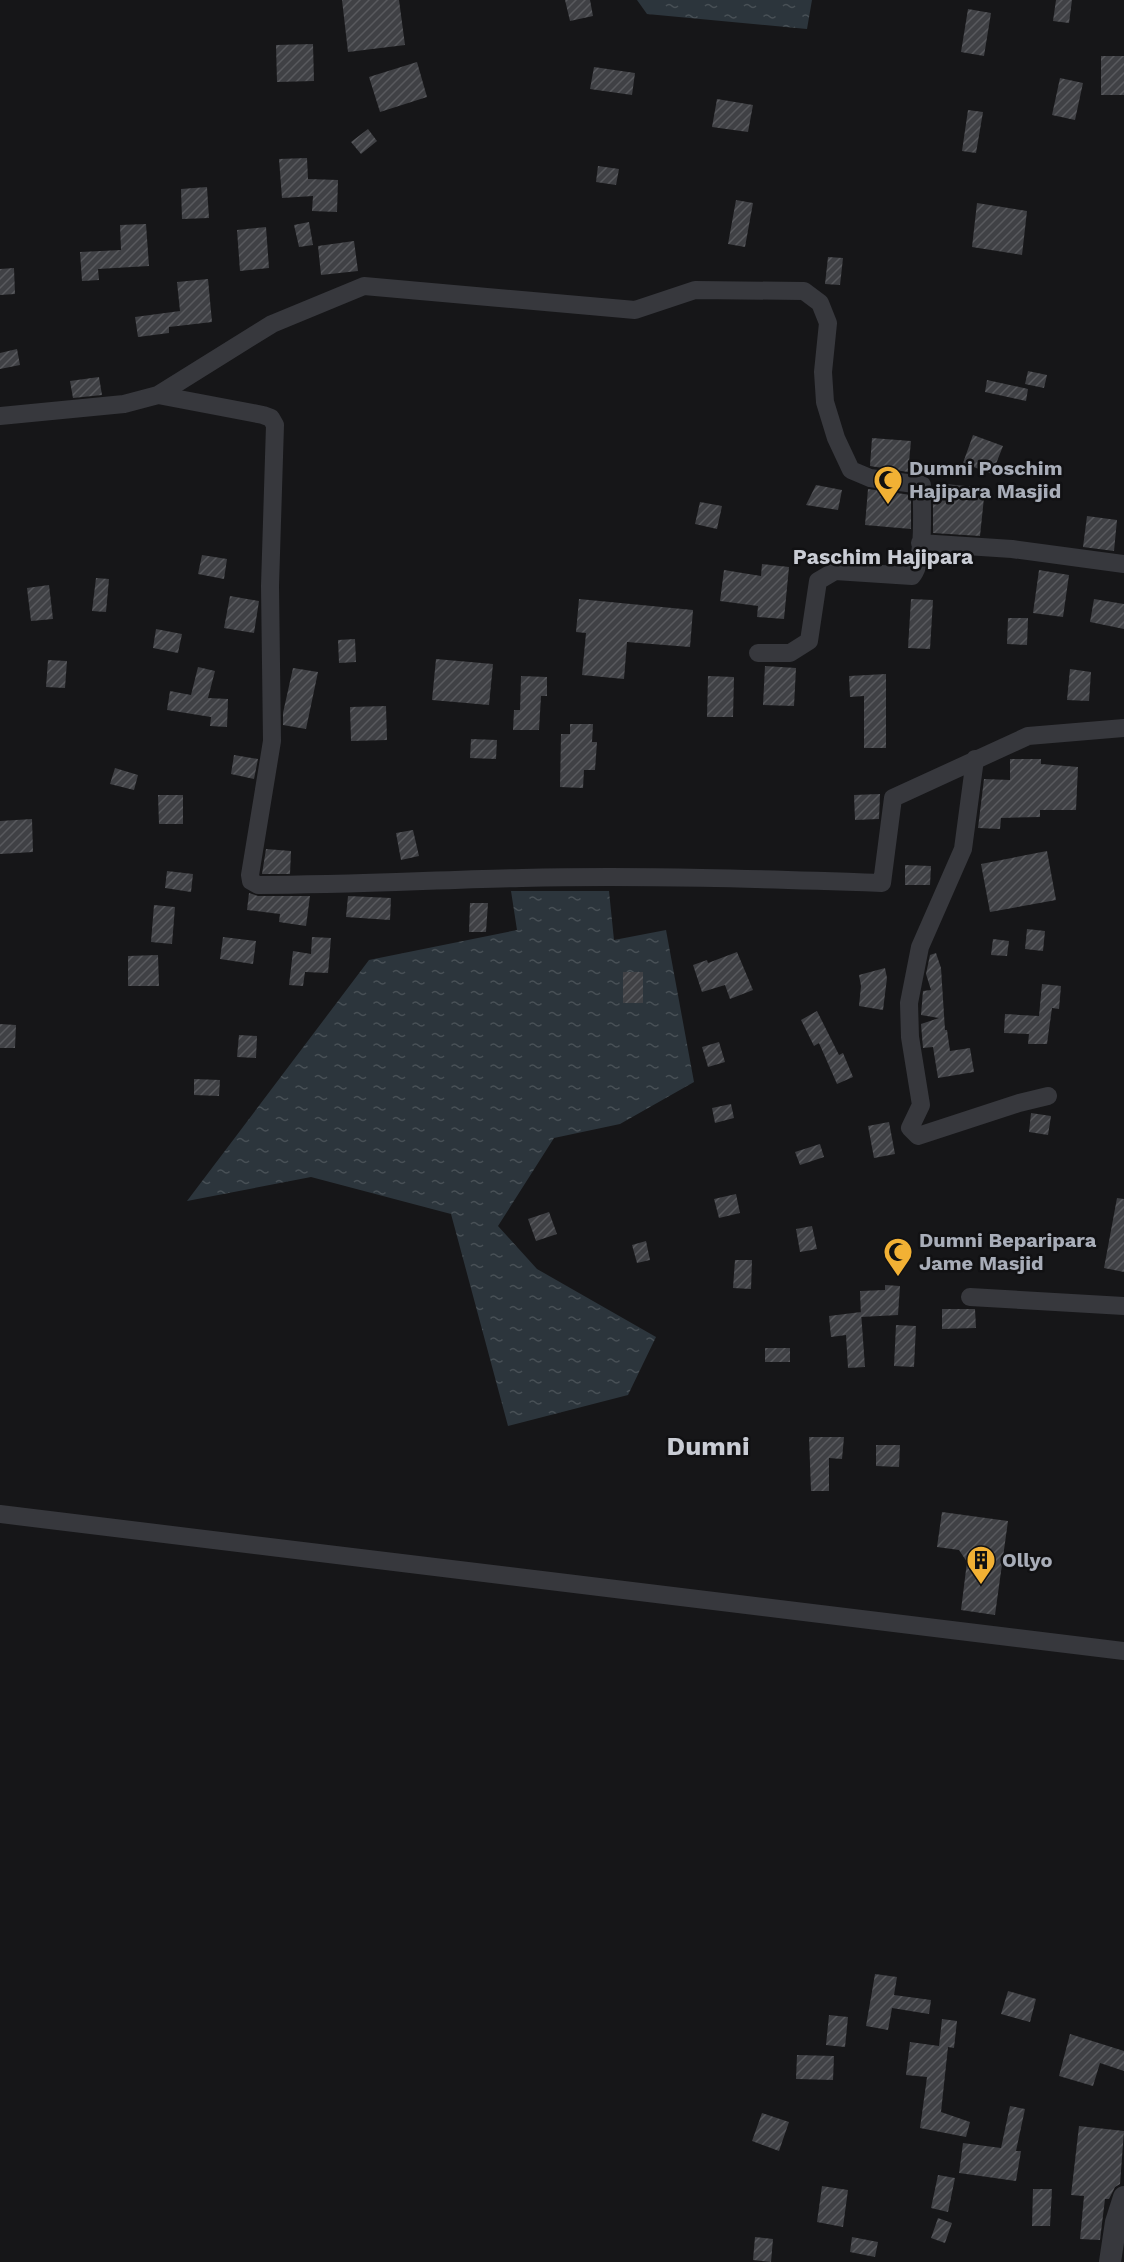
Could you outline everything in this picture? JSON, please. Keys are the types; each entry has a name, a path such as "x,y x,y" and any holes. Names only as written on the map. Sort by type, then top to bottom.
{"street":[{"path":"0,416 124,404 158,395 272,324 364,286 635,310 695,290 804,291 820,303 828,322 823,372 825,402 836,438 851,470 870,478 922,485 921,543 916,570 912,576 835,571 818,581 809,641 790,653 758,653"},
{"path":"158,395 262,415 271,418 275,425 270,586 272,741 250,875 251,881 258,885 675,877 882,882 893,798 1028,736 1124,728"},
{"path":"921,543 1012,549 1124,564"},
{"path":"975,759 963,849 920,947 909,1003 910,1036 921,1105 910,1128 918,1136 1019,1102 1048,1096"},
{"path":"970,1297 1124,1306"},
{"path":"0,1514 1124,1651"},
{"path":"1110,2262 1116,2222 1124,2198"}],"water":[{"path":"637,0 812,0 807,29 647,14"},
{"path":"511,891 609,891 614,940 666,930 694,1082 620,1124 554,1138 498,1226 537,1269 656,1337 628,1395 508,1426 451,1214 311,1177 187,1201 369,960 517,930"}],"building":[{"path":"342,0 399,0 405,45 348,52"},
{"path":"565,0 590,0 593,16 570,21"},
{"path":"1056,0 1072,0 1069,23 1053,21"},
{"path":"968,9 991,13 984,56 961,52"},
{"path":"313,44 314,81 277,82 276,45"},
{"path":"1101,56 1124,56 1124,95 1101,95"},
{"path":"417,62 427,97 380,112 369,77"},
{"path":"594,67 635,73 632,95 590,89"},
{"path":"1060,78 1083,83 1075,120 1052,115"},
{"path":"717,99 753,105 748,132 712,127"},
{"path":"968,110 983,112 976,153 962,151"},
{"path":"368,129 377,141 361,154 351,142"},
{"path":"307,158 308,179 338,180 337,212 312,211 313,196 282,198 279,159"},
{"path":"598,166 619,169 616,185 596,182"},
{"path":"207,187 209,218 182,219 181,189"},
{"path":"736,200 753,203 745,247 728,244"},
{"path":"977,203 1027,211 1022,255 972,247"},
{"path":"309,222 313,245 299,247 294,225"},
{"path":"146,224 149,266 98,269 99,280 82,281 80,252 121,250 120,225"},
{"path":"266,227 269,268 240,271 237,230"},
{"path":"354,241 358,271 321,275 318,246"},
{"path":"828,257 843,258 840,285 825,284"},
{"path":"14,268 15,294 0,295 0,269"},
{"path":"208,279 212,322 169,327 169,333 138,337 135,317 180,311 177,282"},
{"path":"17,349 20,365 0,369 0,353"},
{"path":"1028,371 1047,375 1044,388 1025,384"},
{"path":"99,377 102,395 73,398 70,381"},
{"path":"987,380 1028,389 1026,401 985,392"},
{"path":"973,435 1003,446 992,474 963,463"},
{"path":"872,438 911,441 908,472 870,466"},
{"path":"936,483 985,488 980,536 933,533 933,497"},
{"path":"816,485 842,490 838,510 806,505"},
{"path":"868,489 911,495 911,529 865,525"},
{"path":"700,502 722,506 717,529 695,524"},
{"path":"1087,516 1117,520 1114,551 1083,547"},
{"path":"202,555 227,559 224,579 198,574"},
{"path":"762,564 789,567 784,619 757,617 758,606 720,601 724,570 761,576"},
{"path":"1039,570 1069,575 1063,617 1033,613"},
{"path":"96,578 109,579 106,612 92,611"},
{"path":"49,585 53,619 31,621 27,588"},
{"path":"230,596 259,601 254,633 224,628"},
{"path":"579,599 693,610 690,647 627,642 624,679 582,675 586,633 576,632"},
{"path":"911,599 933,600 930,649 908,648"},
{"path":"1094,599 1124,604 1124,629 1090,622"},
{"path":"1008,618 1028,618 1027,645 1007,644"},
{"path":"156,629 182,634 178,653 153,648"},
{"path":"355,639 356,662 339,663 338,640"},
{"path":"436,659 493,664 489,705 432,700"},
{"path":"48,660 67,661 65,688 46,687"},
{"path":"765,666 796,668 794,706 763,705"},
{"path":"198,667 215,671 208,698 228,699 227,727 210,726 211,717 167,710 170,691 191,695"},
{"path":"293,668 318,672 306,729 283,725 283,713"},
{"path":"1070,669 1091,672 1089,701 1067,700"},
{"path":"886,674 886,748 864,748 864,696 850,697 849,676"},
{"path":"521,676 547,677 547,696 541,696 539,730 513,730 514,710 520,710"},
{"path":"708,676 734,677 733,717 707,717"},
{"path":"386,706 387,740 351,741 350,707"},
{"path":"570,724 593,724 592,742 597,742 595,770 584,770 583,788 560,787 561,734 570,734"},
{"path":"471,739 497,740 496,759 470,758"},
{"path":"234,755 258,759 254,779 231,774"},
{"path":"1010,759 1041,759 1041,764 1078,767 1076,810 1040,810 1040,817 1001,818 1000,829 978,828 984,779 1010,780"},
{"path":"115,768 138,775 134,790 110,784"},
{"path":"880,794 879,819 855,820 854,795"},
{"path":"158,795 183,795 183,824 159,824"},
{"path":"32,819 33,852 0,854 0,821"},
{"path":"413,830 419,856 401,860 396,833"},
{"path":"266,849 291,851 290,874 262,874"},
{"path":"1047,851 1056,900 990,912 981,864"},
{"path":"905,865 931,866 930,885 905,885"},
{"path":"167,871 193,874 191,892 165,888"},
{"path":"249,893 258,896 310,896 306,926 279,922 280,914 247,910"},
{"path":"348,896 391,898 390,920 346,917"},
{"path":"470,903 488,903 486,932 469,932"},
{"path":"154,905 175,907 172,944 151,942"},
{"path":"1027,929 1045,931 1043,951 1025,949"},
{"path":"223,937 256,941 253,964 220,959"},
{"path":"312,937 331,938 328,973 305,972 303,986 289,985 293,951 311,954"},
{"path":"993,939 1009,941 1007,956 991,955"},
{"path":"737,952 753,990 730,999 725,985 702,992 693,965 707,960 708,963"},
{"path":"936,953 941,968 945,1030 947,1030 950,1051 970,1048 974,1072 938,1078 933,1047 923,1048 921,1024 939,1018 921,1015 923,991 931,990 926,974 930,955"},
{"path":"158,955 159,986 128,986 128,956"},
{"path":"885,968 887,978 883,1010 859,1006 861,986 859,975"},
{"path":"623,972 643,972 643,1003 623,1003"},
{"path":"1042,984 1061,986 1059,1009 1052,1008 1047,1044 1028,1044 1029,1034 1004,1033 1005,1014 1039,1016"},
{"path":"817,1011 839,1055 843,1053 853,1077 837,1084 819,1043 814,1046 801,1020"},
{"path":"0,1024 16,1025 15,1048 0,1048"},
{"path":"239,1035 257,1036 256,1058 237,1057"},
{"path":"719,1042 725,1062 708,1067 702,1047"},
{"path":"194,1079 220,1080 219,1096 194,1095"},
{"path":"731,1104 734,1118 715,1123 712,1108"},
{"path":"1031,1113 1051,1116 1048,1135 1029,1132"},
{"path":"889,1122 895,1154 874,1158 868,1126"},
{"path":"820,1144 824,1157 800,1165 795,1152"},
{"path":"736,1194 740,1213 719,1218 714,1199"},
{"path":"1117,1198 1124,1199 1124,1272 1104,1268"},
{"path":"549,1212 557,1234 536,1241 528,1219"},
{"path":"812,1226 817,1249 800,1252 796,1229"},
{"path":"646,1241 650,1260 637,1263 632,1245"},
{"path":"735,1260 752,1260 751,1289 733,1288"},
{"path":"885,1285 900,1286 898,1315 861,1317 860,1291 885,1290"},
{"path":"942,1309 975,1309 976,1328 942,1329"},
{"path":"861,1312 865,1367 848,1368 846,1335 831,1337 829,1316"},
{"path":"896,1325 916,1326 914,1367 894,1366"},
{"path":"765,1348 790,1348 790,1362 765,1362"},
{"path":"809,1437 844,1437 842,1459 829,1458 829,1491 811,1491"},
{"path":"876,1445 900,1445 899,1467 876,1466"},
{"name":"Ollyo","path":"942,1512 1008,1521 995,1615 961,1610 967,1562 959,1550 937,1547"},
{"path":"875,1974 897,1977 894,1995 931,2000 929,2014 892,2008 888,2030 866,2026"},
{"path":"1008,1991 1036,1999 1030,2022 1001,2014"},
{"path":"829,2015 848,2017 845,2047 826,2045"},
{"path":"942,2019 957,2021 954,2048 948,2047 941,2112 970,2122 966,2137 920,2128 927,2077 906,2075 910,2042 939,2046"},
{"path":"1070,2034 1124,2051 1124,2071 1100,2063 1093,2086 1059,2076"},
{"path":"797,2055 834,2056 833,2080 796,2079"},
{"path":"1010,2106 1025,2109 1016,2151 1021,2151 1016,2181 959,2173 963,2143 1001,2148"},
{"path":"762,2113 789,2122 779,2151 752,2141"},
{"path":"1079,2126 1124,2131 1120,2184 1115,2187 1109,2199 1105,2199 1100,2240 1080,2239 1084,2196 1071,2195"},
{"path":"938,2175 955,2178 948,2212 931,2208"},
{"path":"822,2186 848,2190 843,2227 817,2222"},
{"path":"1033,2189 1052,2189 1050,2226 1032,2226"},
{"path":"938,2218 952,2223 945,2243 931,2238"},
{"path":"755,2237 773,2239 771,2262 753,2260"},
{"path":"852,2237 878,2242 875,2257 850,2252"}],"place":[{"name":"Dumni Poschim Hajipara Masjid","path":"888,506"},
{"name":"Dumni Beparipara Jame Masjid","path":"898,1278"},
{"name":"Ollyo","path":"981,1586"}],"district":[{"name":"Paschim Hajipara","path":"883,556"},
{"name":"Dumni","path":"708,1446"}]}
